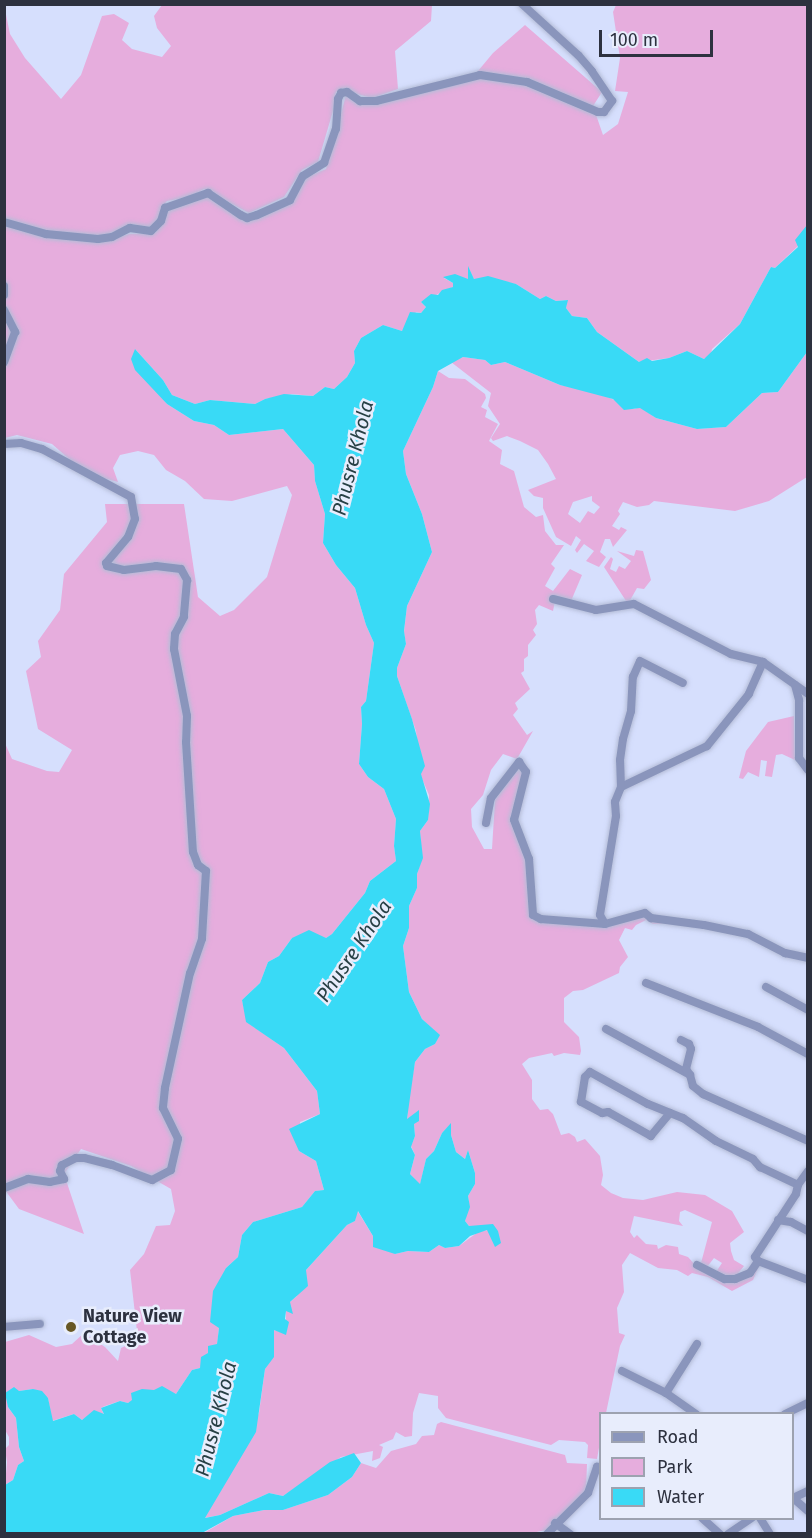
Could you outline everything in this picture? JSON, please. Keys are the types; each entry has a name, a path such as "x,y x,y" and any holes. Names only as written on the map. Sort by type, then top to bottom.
{"street":[{"path":"4,222 46,234 98,239 112,237 130,228 151,231 161,221 165,208 208,193 247,218 257,215 290,200 303,176 324,163 336,129 338,99 341,93 346,92 360,101 376,100 480,75 528,82 598,112 604,112 612,101 592,71 522,4"},
{"path":"4,286 4,295"},
{"path":"4,310 15,332 4,362"},
{"path":"4,444 21,443 42,449 131,497 135,519 128,537 106,563 107,566 124,570 156,566 181,568 187,580 184,617 175,634 174,650 187,716 186,742 193,852 198,866 206,871 202,939 190,973 165,1088 163,1108 178,1139 171,1170 152,1180 112,1165 76,1158 62,1165 60,1171 64,1179 50,1182 28,1179 4,1188"},
{"path":"553,598 596,610 634,604 731,654 763,662 807,694"},
{"path":"604,924 600,915 616,816 615,801 621,787 620,760 631,711 633,677 640,661 683,683"},
{"path":"621,787 707,746 748,694 763,662"},
{"path":"795,685 799,700 799,758 807,770"},
{"path":"486,824 491,798 519,762 526,772 514,820 528,859 533,915 542,919 604,924 645,913 651,918 748,934 785,953 807,958"},
{"path":"646,983 758,1027 807,1054"},
{"path":"766,987 807,1010"},
{"path":"606,1029 690,1075"},
{"path":"681,1040 689,1044 692,1049 686,1069 693,1086 703,1094 807,1141"},
{"path":"670,1113 651,1136 608,1112 602,1113 581,1102 585,1077 590,1072 704,1130 716,1141 753,1159 774,1175 798,1185"},
{"path":"807,1171 798,1185 796,1194 756,1251 755,1257 758,1261 807,1280"},
{"path":"778,1220 791,1222 807,1231"},
{"path":"697,1264 725,1279 735,1279 750,1273 758,1261"},
{"path":"4,1327 40,1324"},
{"path":"666,1394 697,1344"},
{"path":"622,1371 694,1412"},
{"path":"787,1412 807,1403"},
{"path":"547,1533 588,1493 597,1467 599,1467"},
{"path":"794,1499 807,1511"},
{"path":"704,1520 720,1533"},
{"path":"728,1533 749,1520"},
{"path":"761,1520 770,1533"},
{"path":"555,1523 570,1533"}],"green space":[{"path":"4,5 10,34 25,58 61,99 81,75 102,16 114,14 129,23 122,40 132,49 162,57 171,46 157,28 154,16 162,5 432,5 431,21 395,51 398,89 372,98 345,88 336,92 333,111 318,162 302,170 284,197 249,213 204,189 189,197 167,201 161,208 158,219 149,228 133,224 103,236 46,233 5,220"},
{"path":"616,5 807,5 807,225 798,246 775,268 771,267 740,324 712,349 711,354 704,359 687,351 669,358 639,362 597,332 587,318 572,316 566,308 567,300 556,301 546,296 540,299 516,284 474,279 468,267 468,279 444,278 453,283 453,287 421,302 426,307 421,313 416,312 402,331 383,325 361,338 354,351 355,363 347,377 334,389 325,387 313,396 292,394 265,399 255,404 210,400 195,404 172,395 163,380 135,349 153,387 167,404 194,421 214,425 229,435 283,429 314,465 315,481 325,514 323,543 336,565 355,588 374,643 366,701 361,707 359,764 368,777 384,789 396,819 394,846 396,861 370,881 365,893 332,934 326,938 292,938 279,956 268,962 260,983 242,1000 247,1022 284,1048 317,1091 320,1114 300,1122 299,1151 316,1161 324,1190 315,1191 302,1207 253,1222 242,1235 238,1257 226,1268 217,1345 208,1353 200,1368 192,1370 176,1394 154,1390 128,1403 120,1401 101,1408 104,1415 92,1413 82,1420 74,1414 52,1421 48,1398 33,1389 19,1391 8,1407 16,1418 19,1447 24,1461 18,1465 13,1480 5,1485 7,1462 5,1449 9,1445 9,1437 5,1430 5,1342 29,1335 56,1347 72,1344 84,1333 105,1347 118,1361 121,1348 138,1340 130,1270 144,1254 156,1226 170,1225 175,1211 171,1189 131,1166 81,1149 64,1174 84,1234 19,1209 5,1190 4,741 12,759 47,771 59,772 72,750 38,729 26,671 41,657 38,641 60,610 64,574 107,522 105,504 184,504 198,597 220,616 234,610 267,577 292,495 287,486 232,501 204,499 185,481 166,470 154,455 138,451 120,455 113,468 118,482 85,473 52,444 17,435 5,438 5,223 42,236 103,242 129,234 155,233 166,210 208,197 248,220 293,201 307,177 326,169 346,95 359,103 473,77 493,53 525,25 602,92 593,106 603,135 618,124 628,92 615,91 620,58 613,12"},
{"path":"807,352 807,477 769,501 735,511 654,501 649,505 637,507 623,502 618,511 620,514 612,526 619,530 621,527 627,530 613,547 610,539 605,539 600,552 606,557 599,567 586,561 594,551 584,544 577,553 575,550 581,540 576,536 571,546 556,537 543,508 543,498 534,496 528,490 556,479 538,450 507,436 493,441 491,438 500,424 488,406 491,393 451,362 463,357 485,360 491,365 505,362 560,385 599,393 634,409 640,407 656,418 697,429 726,427 762,393 778,392","holes":["592,496 592,501 600,507 594,514 588,511 580,523 568,514 573,502"]},
{"path":"438,371 449,378 465,379 485,394 486,398 481,407 487,410 485,417 498,424 489,441 502,450 500,464 514,471 524,507 536,517 543,515 545,531 556,545 564,545 551,564 555,568 545,586 553,591 570,569 582,575 571,601 555,601 553,611 539,605 535,610 537,624 533,630 536,635 528,645 528,656 524,659 524,671 521,673 530,689 515,703 518,709 513,715 527,735 533,731 517,759 503,754 491,770 483,795 471,809 472,827 484,849 492,849 495,800 519,768 523,776 513,820 528,863 531,904 529,917 570,924 644,918 663,924 653,924 646,920 632,930 625,928 619,940 628,957 620,967 619,973 583,990 573,991 564,998 564,1022 579,1037 580,1055 564,1053 554,1056 552,1053 529,1058 522,1064 532,1080 532,1099 540,1110 548,1109 553,1114 561,1135 569,1133 575,1137 577,1142 585,1139 600,1156 603,1175 601,1185 611,1193 623,1198 643,1200 677,1192 705,1195 732,1211 744,1232 730,1243 731,1251 734,1260 744,1266 736,1276 731,1278 716,1272 722,1263 714,1258 707,1267 701,1263 712,1222 685,1210 680,1212 679,1221 683,1226 634,1216 630,1232 634,1238 637,1235 646,1244 657,1245 658,1249 666,1245 678,1247 679,1254 688,1257 696,1266 730,1282 760,1264 753,1280 732,1291 708,1277 692,1273 688,1276 677,1270 658,1268 630,1253 622,1265 624,1292 617,1308 619,1333 625,1335 620,1346 606,1412 599,1412 597,1459 587,1458 588,1445 585,1442 559,1440 551,1445 446,1418 438,1408 438,1396 419,1393 413,1413 412,1436 405,1437 396,1432 393,1439 379,1445 383,1447 380,1458 372,1461 373,1451 341,1457 283,1496 269,1493 220,1515 204,1518 220,1492 259,1413 265,1369 273,1357 274,1330 286,1334 286,1311 290,1302 297,1296 306,1270 347,1225 355,1221 357,1210 373,1236 395,1254 408,1251 429,1252 439,1245 445,1248 459,1246 478,1232 488,1230 495,1244 498,1231 469,1226 465,1221 469,1203 468,1196 475,1184 475,1173 468,1150 465,1159 456,1152 451,1135 451,1124 442,1133 434,1151 426,1159 420,1185 410,1174 415,1155 411,1146 415,1136 414,1124 407,1120 415,1062 425,1049 435,1044 439,1035 422,1019 409,992 403,946 409,928 409,906 417,888 417,874 422,858 420,831 428,820 429,795 420,774 416,731 397,676 397,668 406,644 404,632 407,606 432,552 422,514 406,474 403,451 433,387"},
{"path":"636,550 643,551 651,580 644,589 637,588 628,604 604,567 611,557 613,559 610,569 616,572 619,566 625,569 631,561 617,551 634,556"},
{"path":"794,716 795,760 782,754 776,755 772,777 765,776 767,761 761,760 759,777 748,772 743,779 739,778 746,751 768,722"},
{"path":"441,1422 565,1455 567,1463 587,1464 586,1492 546,1530 532,1533 202,1534 233,1516 264,1510 283,1510 328,1495 352,1477 361,1463 376,1468 391,1451 416,1444 422,1436 434,1435 437,1424"}],"water":[{"name":"Phusre Khola","path":"807,225 807,352 778,392 762,393 726,427 697,429 656,418 640,408 624,410 613,399 560,385 505,362 491,365 485,360 463,357 438,371 433,387 403,451 406,474 422,514 432,552 407,606 404,631 406,644 397,668 397,676 425,766 421,774 430,804 428,820 420,831 423,858 417,874 417,888 409,906 409,928 403,946 409,992 422,1019 440,1035 435,1044 425,1049 415,1062 407,1119 419,1110 419,1121 414,1124 415,1136 411,1147 415,1155 410,1174 420,1184 426,1159 434,1151 442,1133 451,1123 451,1135 456,1152 465,1159 468,1150 475,1173 475,1184 468,1196 470,1207 465,1221 469,1226 493,1224 498,1231 501,1243 495,1247 487,1230 470,1236 459,1246 445,1248 439,1245 429,1252 408,1251 395,1254 373,1247 373,1236 358,1211 355,1221 347,1225 306,1270 308,1286 290,1302 293,1314 286,1311 285,1319 289,1322 286,1335 274,1330 274,1357 265,1369 256,1432 205,1518 220,1515 269,1493 283,1496 330,1462 354,1453 361,1463 352,1477 328,1495 283,1510 264,1510 233,1516 202,1533 5,1533 5,1485 13,1480 18,1465 24,1461 19,1447 16,1418 8,1407 5,1393 14,1387 19,1391 33,1389 42,1391 48,1398 53,1421 74,1414 82,1420 94,1410 104,1414 101,1408 120,1401 128,1403 132,1400 131,1393 142,1389 154,1390 162,1386 176,1394 192,1370 200,1368 201,1357 208,1353 208,1346 217,1344 219,1328 210,1322 213,1291 226,1268 238,1257 242,1235 253,1222 302,1207 315,1191 324,1190 316,1161 299,1151 289,1129 320,1114 317,1091 284,1048 246,1022 242,1000 260,983 268,962 279,956 292,938 309,930 326,938 332,934 365,893 370,881 396,861 394,846 396,819 384,789 368,777 359,764 361,707 366,701 374,643 355,588 336,565 323,543 325,514 315,481 314,465 283,429 229,435 214,425 194,421 167,404 135,370 131,359 135,349 163,380 172,395 195,404 210,400 255,404 284,394 313,396 325,387 334,389 347,377 355,363 354,351 361,338 383,325 402,331 410,312 421,313 426,307 421,302 431,294 438,295 442,290 453,287 453,283 443,277 455,274 468,279 468,266 474,279 488,276 516,284 540,299 546,296 556,301 568,300 566,308 572,316 587,318 597,332 639,362 647,358 652,361 669,358 687,351 704,359 740,324 771,267 775,268 798,247 795,240"}],"place":[{"name":"Nature View Cottage","path":"71,1327"}]}
